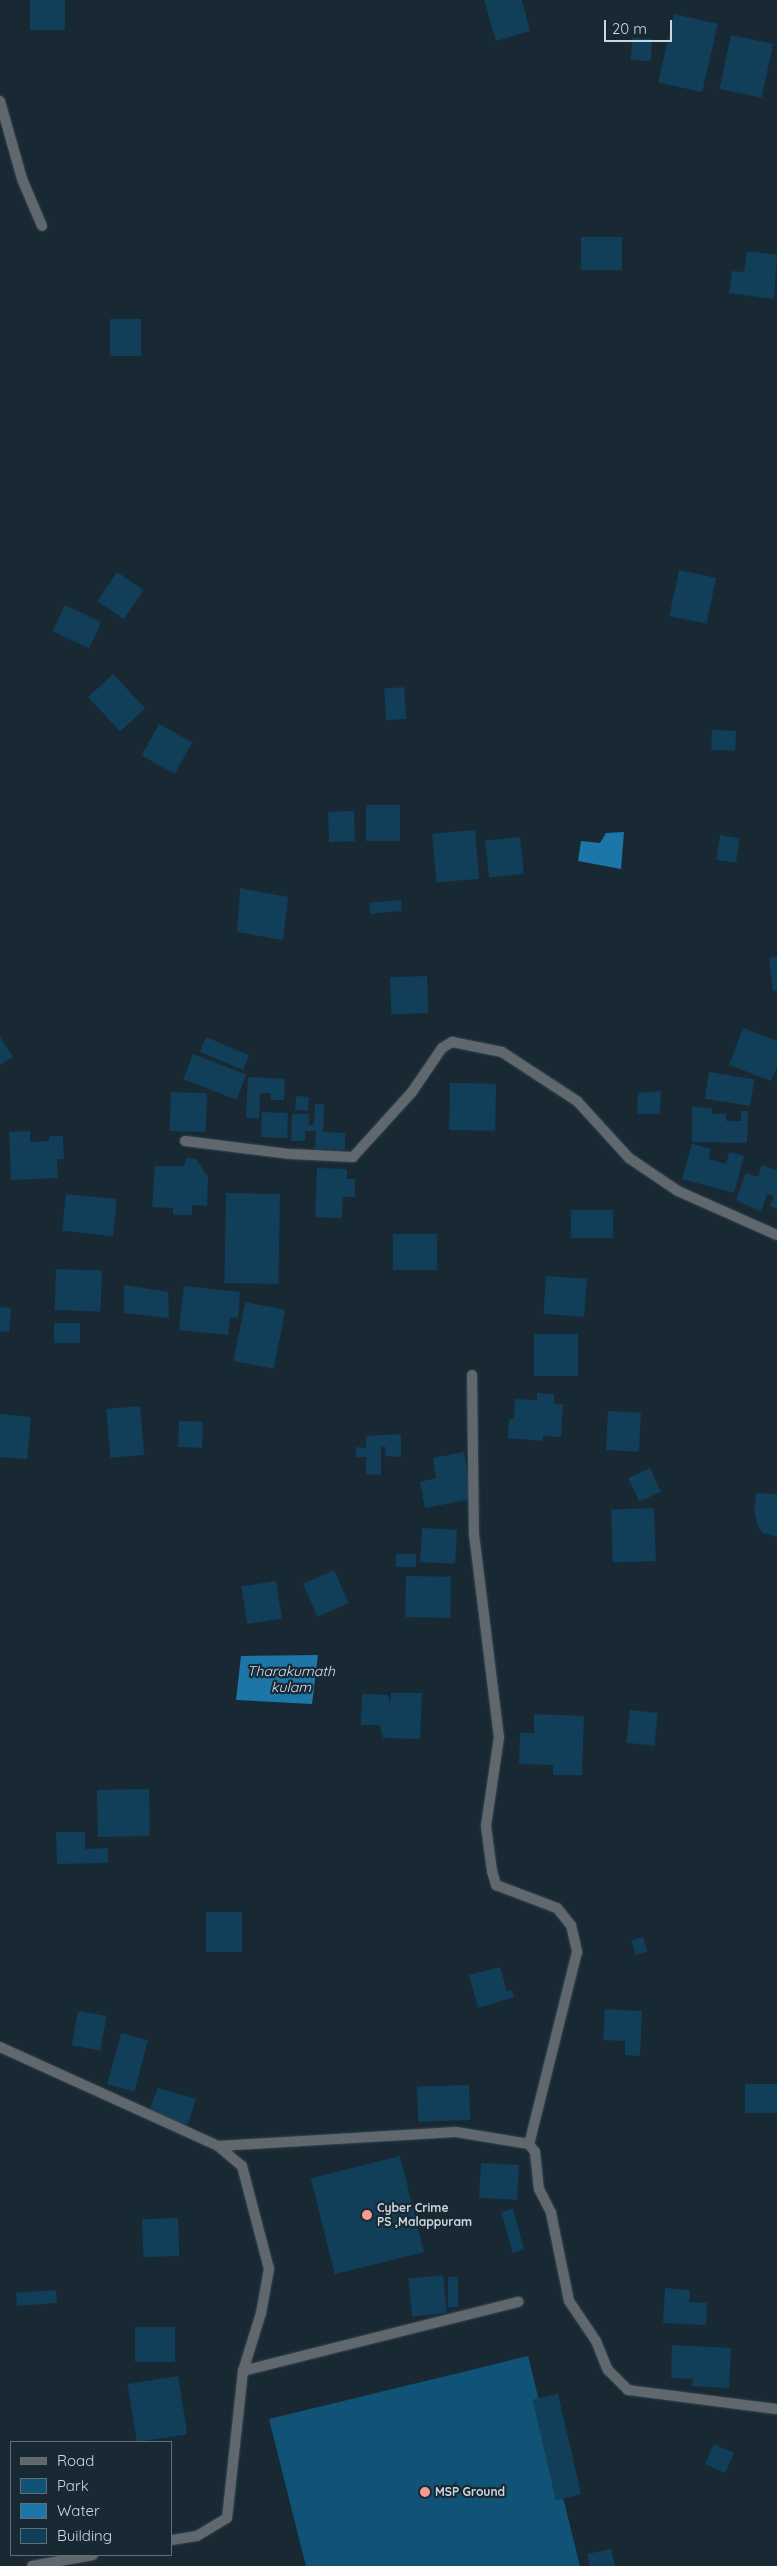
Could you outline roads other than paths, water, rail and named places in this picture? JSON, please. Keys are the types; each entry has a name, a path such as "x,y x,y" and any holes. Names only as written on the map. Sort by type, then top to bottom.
{"street":[{"path":"0,101 22,179 42,226"},
{"path":"184,1141 290,1154 353,1157 412,1092 442,1048 452,1042 502,1052 577,1101 637,1163 678,1191 777,1235"},
{"path":"472,1375 474,1534 499,1737 486,1826 492,1871 496,1885 557,1908 571,1925 577,1952 529,2144"},
{"path":"0,2047 218,2146 242,2166 269,2270 261,2313 243,2371 227,2518 198,2536 172,2540"},
{"path":"218,2146 456,2132 529,2144 535,2152 539,2189 551,2213 569,2301 596,2341 608,2370 628,2390 777,2409"},
{"path":"243,2371 518,2302"},
{"path":"32,2566 87,2556"}],"water":[{"path":"624,832 621,869 578,861 581,841 600,843 606,833"},
{"name":"Tharakumath kulam","path":"318,1655 312,1704 236,1700 241,1656"}],"place":[{"name":"Cyber Crime PS ,Malappuram","path":"367,2215"},
{"name":"MSP Ground","path":"425,2492"}]}
